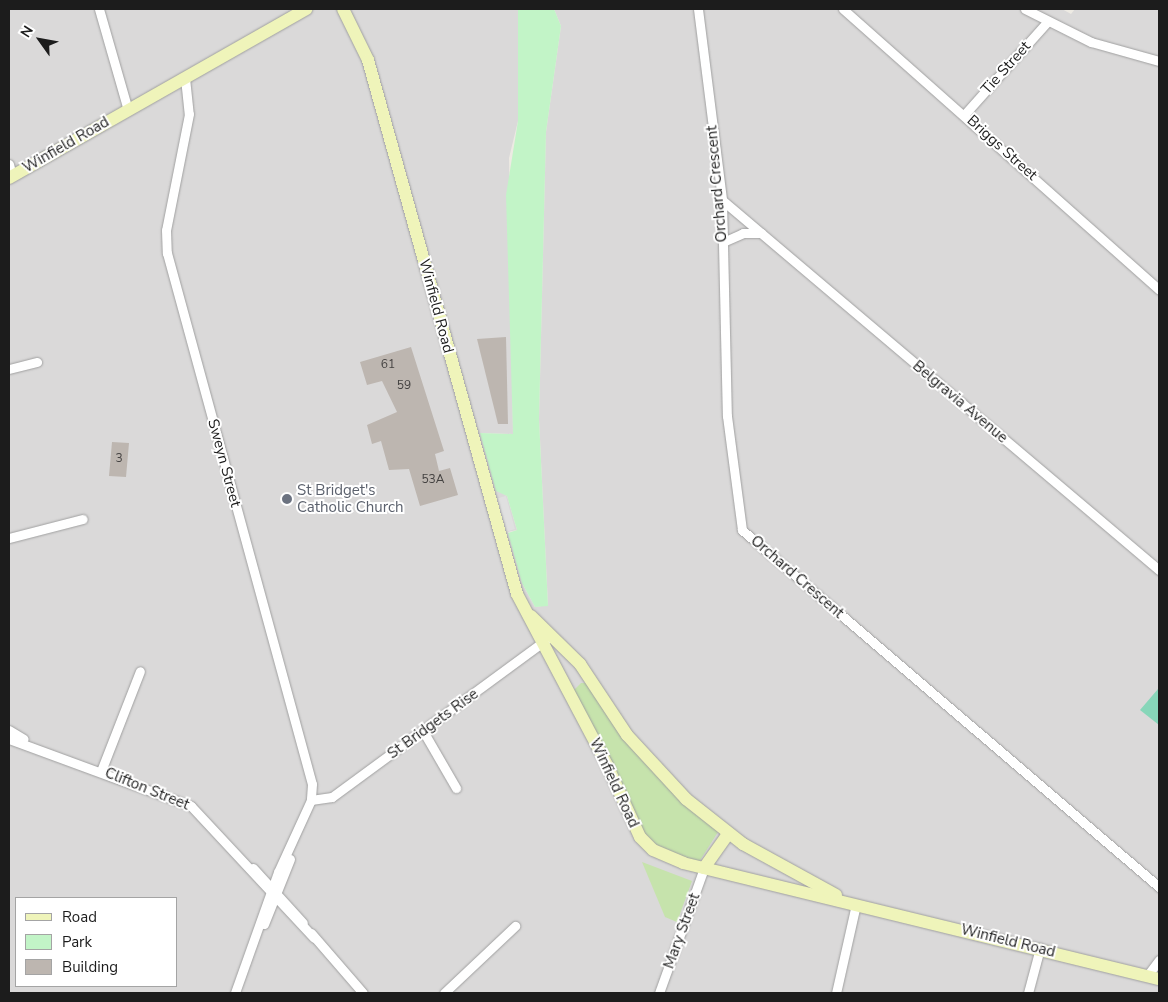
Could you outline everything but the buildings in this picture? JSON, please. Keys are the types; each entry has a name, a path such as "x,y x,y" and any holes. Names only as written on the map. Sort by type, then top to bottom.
{"street":[{"path":"100,9 128,110"},
{"name":"Winfield Road","path":"10,173 128,110 306,9"},
{"name":"Winfield Road","path":"343,9 365,47 522,606 540,645 597,745 640,838 661,855 704,868 1040,948 1153,977"},
{"name":"Orchard Crescent","path":"698,9 722,200 727,416 742,530 1159,887"},
{"name":"Briggs Street","path":"843,9 1159,290"},
{"path":"1025,9 1091,42 1159,61"},
{"name":"Tie Street","path":"964,115 1048,21"},
{"name":"Sweyn Street","path":"185,78 189,114 165,246 310,774 311,800 236,993"},
{"name":"Belgravia Avenue","path":"722,200 1159,570"},
{"path":"723,242 743,232 760,233"},
{"path":"9,370 37,362"},
{"path":"9,538 83,519"},
{"name":"Winfield Road","path":"522,606 588,674 656,769 728,834 797,877 856,904"},
{"name":"St Bridgets Rise","path":"311,800 332,797 550,637"},
{"path":"101,771 140,671"},
{"name":"Clifton Street","path":"9,730 33,744 191,806 244,860 363,993"},
{"path":"423,731 456,788"},
{"name":"Clifton Street","path":"9,739 33,744"},
{"path":"704,868 728,834"},
{"name":"Mary Street","path":"659,993 704,868"},
{"path":"836,993 856,904"},
{"path":"444,993 515,926"},
{"path":"1028,993 1040,948"},
{"path":"1153,977 1159,960"}],"shaded area":[{"path":"9,9 518,9 518,121 509,158 513,434 481,433 498,491 507,496 517,530 508,532 522,583 535,607 548,605 539,419 546,132 561,26 554,9 1062,9 1071,14 1075,9 1159,9 1159,993 9,993"},
{"path":"506,496 515,529 505,532 495,499"}],"green space":[{"path":"518,9 554,9 561,26 546,132 539,419 548,606 535,607 522,583 508,533 517,530 507,496 496,491 480,433 513,434 506,195 518,121"},
{"path":"581,683 587,683 684,803 718,832 699,862 677,857 646,839 574,690"},
{"path":"1159,689 1159,725 1140,710"},
{"path":"642,862 692,881 677,922 665,917"}],"place":[{"name":"St Bridget's Catholic Church","path":"287,499"}]}
